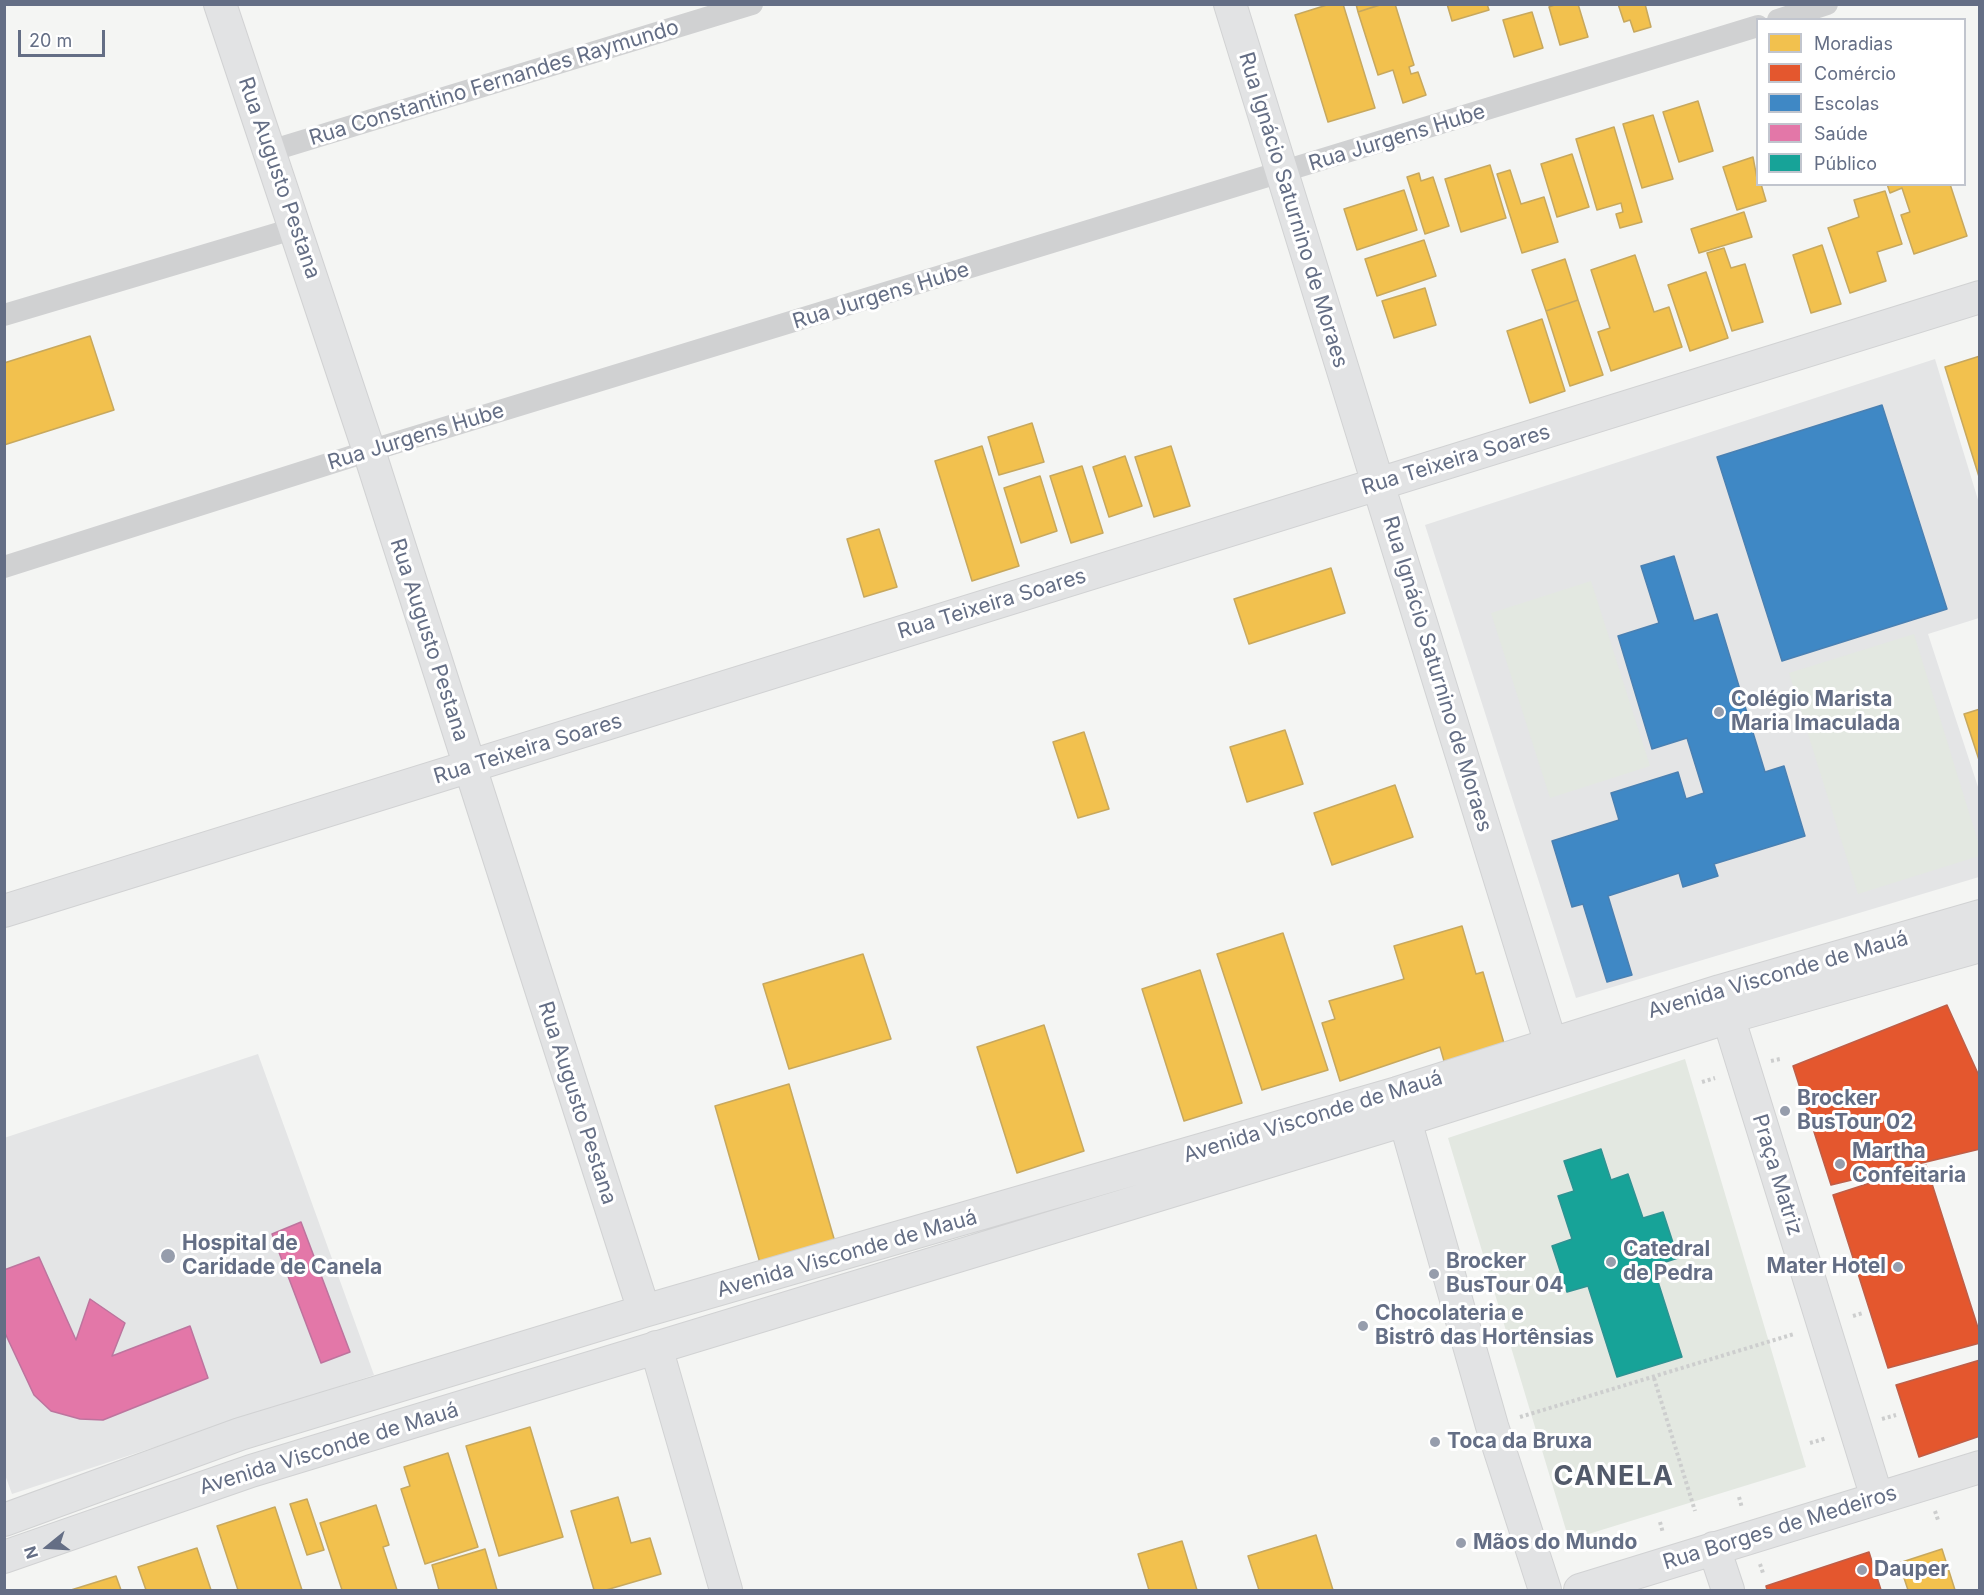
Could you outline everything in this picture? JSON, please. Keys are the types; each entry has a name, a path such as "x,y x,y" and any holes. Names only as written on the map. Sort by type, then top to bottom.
{"street":[{"name":"Rua Augusto Pestana","path":"220,4 297,228 645,1311"},
{"name":"Rua Constantino Fernandes Raymundo","path":"270,151 752,4"},
{"name":"Rua Ignácio Saturnino de Moraes","path":"1230,4 1555,1057"},
{"path":"1784,18 1827,4"},
{"name":"Rua Jurgens Hube","path":"4,567 369,451 1282,174 1756,27"},
{"path":"4,315 297,228"},
{"name":"Rua Teixeira Soares","path":"4,911 1980,297"},
{"name":"Avenida Visconde de Mauá","path":"4,1557 251,1471 656,1347 1401,1106 1725,1004 1980,916"},
{"name":"Avenida Visconde de Mauá","path":"1725,1004 1980,946"},
{"name":"Praça Matriz","path":"1725,1004 1877,1498"},
{"path":"1401,1106 1492,1426 1545,1590"},
{"name":"Avenida Visconde de Mauá","path":"4,1520 240,1434 645,1311 1401,1106"},
{"path":"645,1311 656,1312 665,1318 668,1324 665,1341 656,1347 726,1590"},
{"path":"240,1434 251,1471"},
{"name":"Rua Borges de Medeiros","path":"1580,1590 1980,1467"},
{"path":"1714,1548 1728,1590"}],"path":[{"path":"1492,1426 1654,1378 1823,1324"},
{"path":"1654,1378 1695,1511"}],"shaded area":[{"name":"Colégio Marista Maria Imaculada","path":"1935,359 1979,503 1979,618 1928,634 1979,790 1979,877 1576,998 1425,525"},
{"path":"1591,581 1650,766 1550,798 1491,613"},
{"path":"1914,634 1979,845 1979,856 1858,894 1789,673"},
{"name":"Hospital de Caridade de Canela","path":"258,1054 374,1375 12,1494 4,1472 4,1138"},
{"path":"1685,1059 1806,1467 1569,1540 1448,1138"}],"building: Moradias":[{"path":"1330,4 1343,4 1375,108 1328,122 1295,15"},
{"path":"1356,4 1380,4 1380,5 1358,12"},
{"path":"1382,4 1395,4 1414,65 1409,67 1411,74 1418,72 1426,95 1403,103 1393,70 1378,75 1358,12"},
{"path":"1447,4 1487,4 1489,10 1452,21"},
{"path":"1557,4 1578,4 1588,37 1560,45 1549,7"},
{"path":"1618,4 1645,4 1651,27 1634,32 1630,20 1624,22"},
{"path":"1532,12 1543,48 1514,57 1503,20"},
{"path":"1698,101 1713,151 1679,162 1663,112"},
{"path":"1653,115 1673,179 1642,188 1623,124"},
{"path":"1614,127 1642,222 1620,228 1616,214 1623,212 1621,203 1597,210 1576,139"},
{"path":"1572,154 1589,207 1557,217 1541,164"},
{"path":"1753,157 1756,186 1762,186 1766,201 1737,210 1723,167"},
{"path":"1490,165 1506,218 1461,232 1445,179"},
{"path":"1510,170 1521,204 1544,197 1558,242 1522,253 1497,174"},
{"path":"1419,173 1421,181 1433,177 1449,226 1425,234 1407,177"},
{"path":"1888,186 1951,186 1967,236 1914,254 1901,215 1910,212 1902,188 1890,193"},
{"path":"1404,190 1417,230 1357,250 1344,209"},
{"path":"1885,191 1902,244 1877,252 1886,281 1850,293 1828,228 1859,217 1854,200"},
{"path":"1744,212 1752,237 1699,253 1691,229"},
{"path":"1424,240 1436,276 1377,296 1365,259"},
{"path":"1822,245 1841,304 1811,313 1793,255"},
{"path":"1724,248 1731,268 1745,264 1763,322 1732,331 1707,253"},
{"path":"1635,255 1654,312 1669,307 1682,347 1611,371 1598,332 1610,328 1591,270"},
{"path":"1565,259 1578,300 1546,311 1532,270"},
{"path":"1706,272 1728,338 1690,351 1668,285"},
{"path":"1425,288 1436,325 1394,338 1382,301"},
{"path":"1578,300 1603,375 1570,386 1546,311"},
{"path":"1542,319 1565,391 1530,403 1507,331"},
{"path":"90,336 114,410 4,445 4,363"},
{"path":"1980,356 1980,480 1945,367"},
{"path":"1032,423 1044,462 999,475 988,437"},
{"path":"982,446 1019,566 972,581 935,461"},
{"path":"1171,446 1190,506 1154,517 1135,457"},
{"path":"1125,456 1142,506 1109,517 1093,467"},
{"path":"1082,466 1103,533 1071,543 1050,476"},
{"path":"1040,476 1057,531 1021,543 1004,488"},
{"path":"879,529 897,587 864,597 847,539"},
{"path":"1331,568 1345,613 1249,644 1234,599"},
{"path":"1980,709 1980,763 1964,714"},
{"path":"1285,730 1303,784 1247,802 1230,747"},
{"path":"1084,732 1109,809 1078,818 1053,742"},
{"path":"1395,785 1413,837 1332,865 1314,813"},
{"path":"1462,926 1476,974 1483,972 1506,1050 1446,1068 1440,1047 1340,1081 1322,1023 1335,1019 1329,1001 1404,979 1394,946"},
{"path":"1283,933 1328,1070 1262,1090 1217,954"},
{"path":"863,954 891,1039 789,1069 763,984"},
{"path":"1200,970 1242,1103 1184,1121 1142,989"},
{"path":"1044,1025 1084,1151 1017,1173 977,1047"},
{"path":"789,1084 835,1242 760,1263 715,1106"},
{"path":"530,1427 563,1537 499,1556 466,1446"},
{"path":"448,1453 478,1547 425,1564 401,1489 410,1486 404,1467"},
{"path":"618,1497 631,1543 650,1538 661,1574 606,1590 594,1590 571,1511"},
{"path":"307,1499 324,1550 307,1555 290,1504"},
{"path":"376,1505 389,1545 383,1547 397,1590 342,1590 320,1523"},
{"path":"275,1507 302,1590 238,1590 217,1526"},
{"path":"1316,1535 1333,1590 1259,1590 1248,1556"},
{"path":"1182,1541 1197,1590 1149,1590 1138,1554"},
{"path":"197,1548 211,1590 146,1590 138,1567"},
{"path":"485,1549 497,1590 439,1590 432,1565"},
{"path":"1942,1549 1955,1590 1908,1590 1899,1563"},
{"path":"116,1576 121,1590 71,1590"}],"building: Comércio":[{"path":"1947,1005 1980,1078 1980,1149 1831,1185 1793,1066"},
{"path":"1926,1165 1980,1334 1980,1343 1888,1368 1833,1195"},
{"path":"1980,1360 1980,1436 1919,1457 1896,1385"},
{"path":"1869,1552 1881,1590 1767,1590 1766,1586"}],"building: Escolas":[{"path":"1882,405 1947,609 1782,661 1717,457"},
{"name":"Colégio Marista Maria Imaculada","path":"1674,556 1694,621 1717,614 1765,772 1784,766 1805,836 1714,864 1718,876 1683,887 1679,873 1608,896 1632,975 1607,982 1583,904 1572,907 1552,841 1619,820 1611,793 1678,772 1686,799 1704,793 1687,738 1652,749 1618,636 1659,623 1641,566"}],"building: Saúde":[{"path":"301,1222 350,1352 321,1363 272,1234"},
{"path":"39,1257 76,1340 90,1299 125,1323 112,1356 190,1326 208,1378 103,1420 80,1419 51,1411 34,1395 4,1331 4,1270"}],"building: Público":[{"name":"Catedral de Pedra","path":"1601,1149 1611,1180 1628,1174 1643,1218 1663,1212 1678,1258 1653,1266 1682,1357 1617,1377 1588,1286 1567,1292 1552,1246 1572,1239 1558,1196 1574,1191 1564,1161"}],"place":[{"name":"Colégio Marista Maria Imaculada","path":"1719,712"},
{"name":"Brocker BusTour 02","path":"1785,1111"},
{"name":"Martha Confeitaria","path":"1840,1164"},
{"name":"Hospital de Caridade de Canela","path":"168,1256"},
{"name":"Catedral de Pedra","path":"1611,1262"},
{"name":"Mater Hotel","path":"1898,1267"},
{"name":"Brocker BusTour 04","path":"1434,1274"},
{"name":"Chocolateria e Bistrô das Hortênsias","path":"1363,1326"},
{"name":"Toca da Bruxa","path":"1435,1442"},
{"name":"Mãos do Mundo","path":"1461,1543"},
{"name":"Dauper","path":"1862,1570"}],"district":[{"name":"CANELA","path":"1614,1477"}]}
